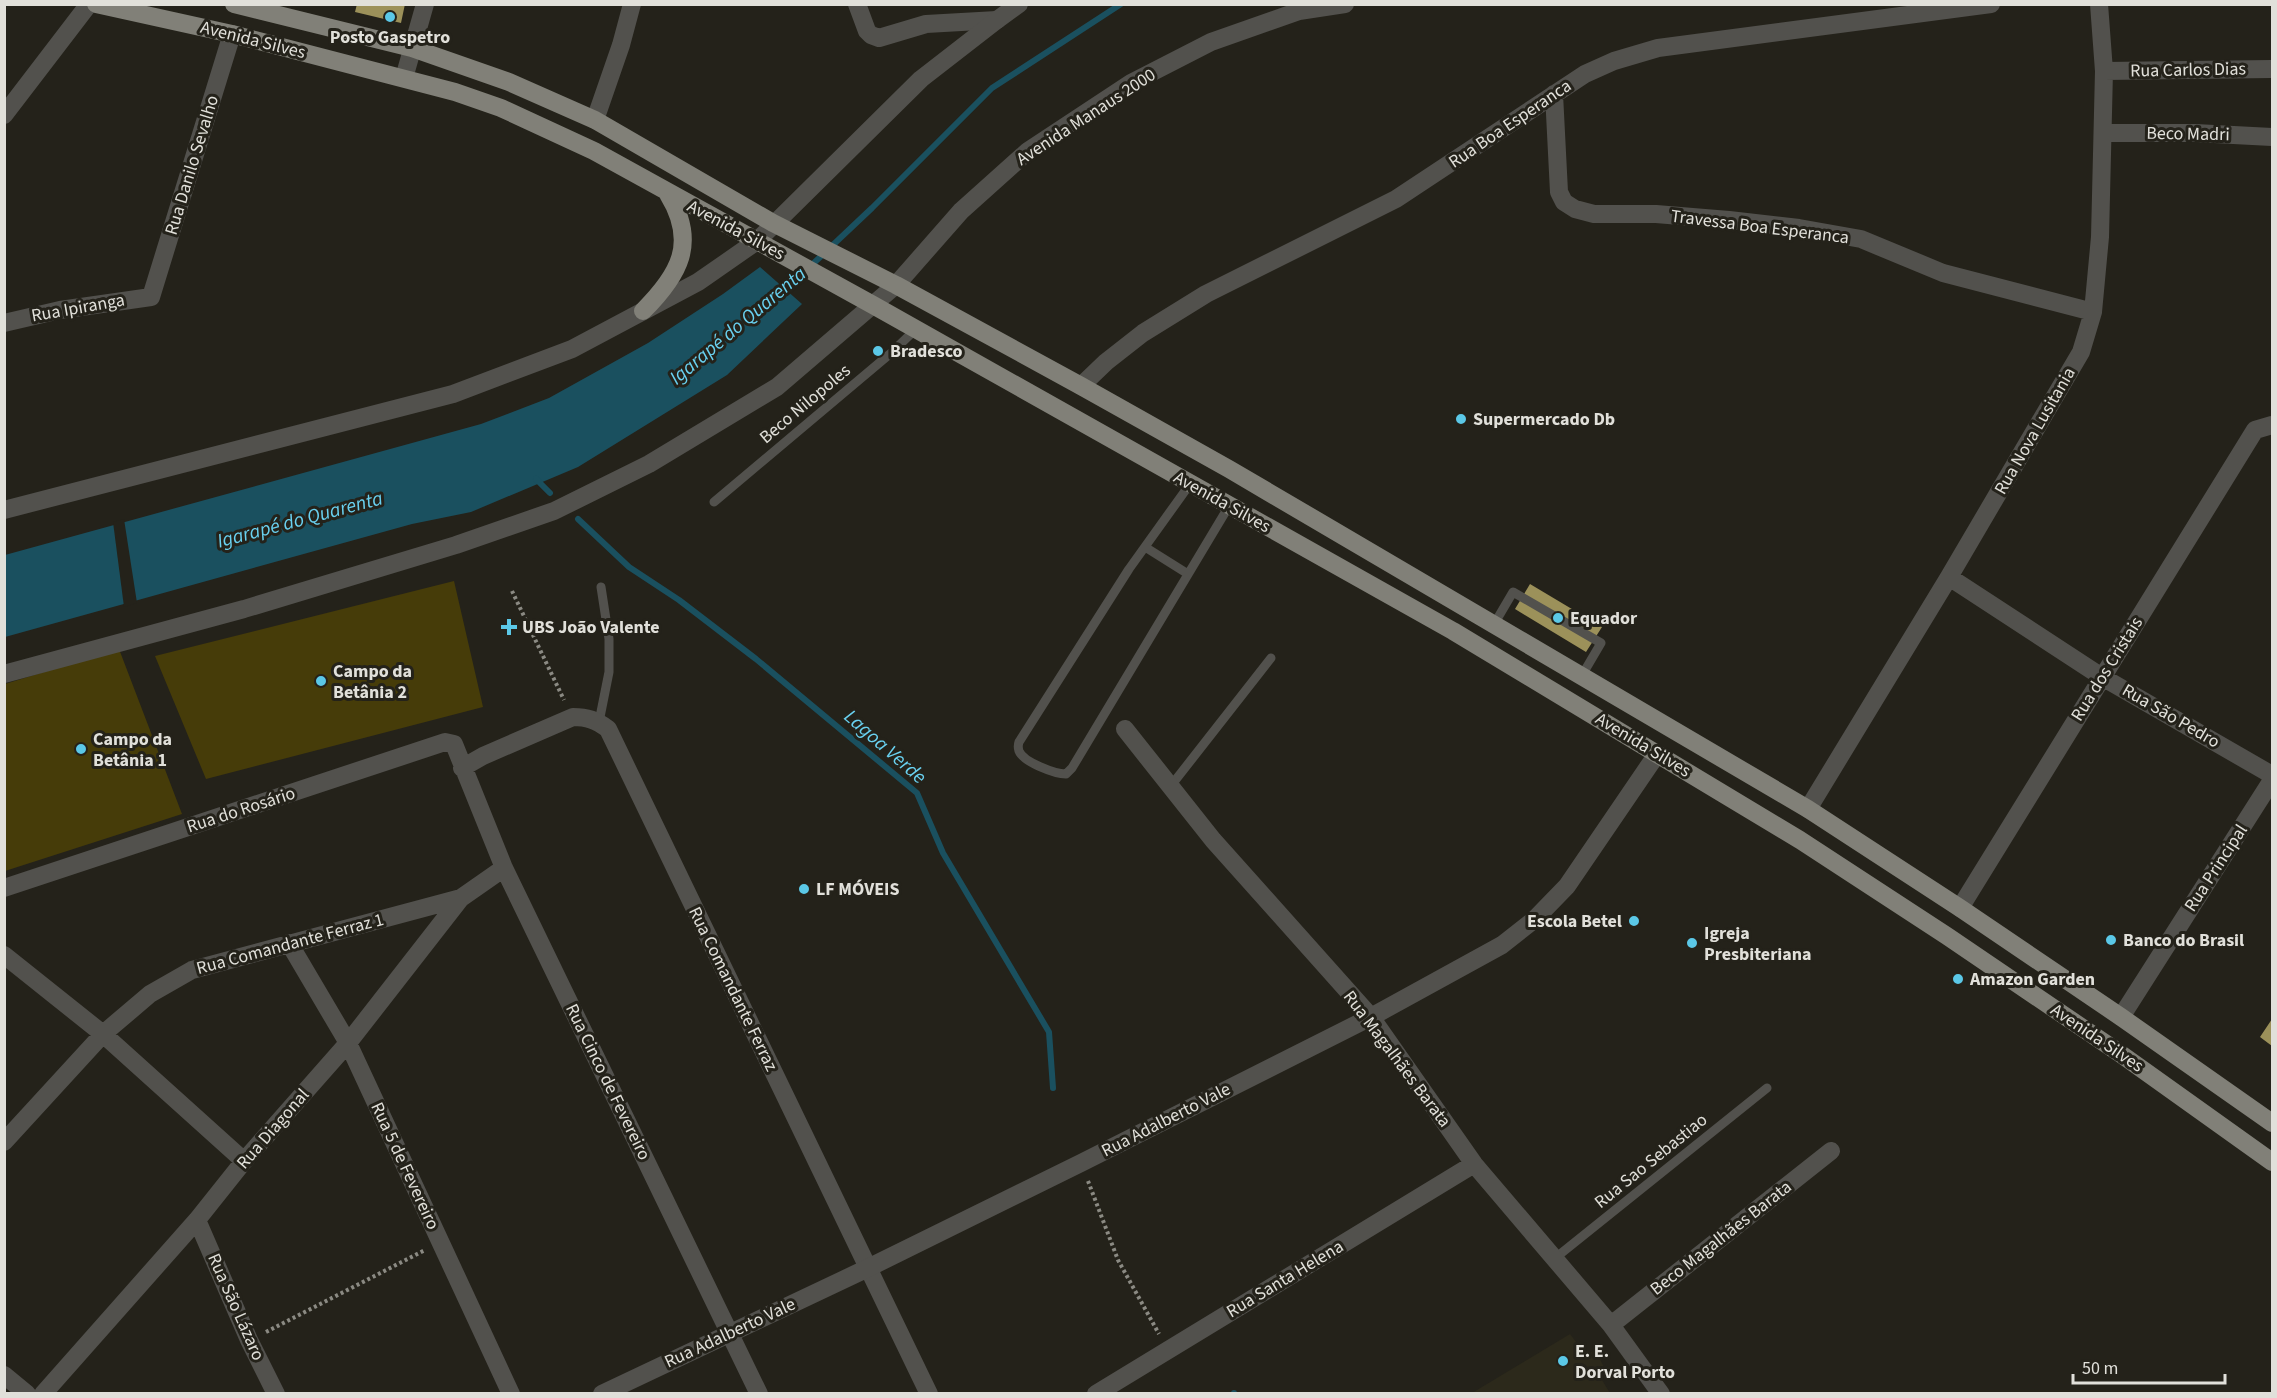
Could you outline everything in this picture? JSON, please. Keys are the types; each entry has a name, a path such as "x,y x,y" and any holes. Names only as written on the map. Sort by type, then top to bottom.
{"main road":[{"name":"Avenida Silves","path":"96,4 232,34 455,92 501,108 594,151 836,284 1453,632 1800,840 1947,936 2272,1162"},
{"name":"Avenida Silves","path":"239,5 412,48 509,82 595,120 779,225 896,285 1081,386 1228,469 1808,809 1960,908 2272,1123"},
{"path":"643,311 663,291 681,258 684,235 680,212 668,193"}],"street":[{"path":"4,115 89,4"},
{"path":"404,78 425,4"},
{"path":"595,120 621,45 632,4"},
{"path":"857,4 867,31 879,38 926,24 996,20"},
{"path":"4,510 453,394 572,349 764,245 779,225 921,79 1019,4"},
{"name":"Avenida Manaus 2000","path":"4,674 244,609 456,544 554,511 648,464 777,387 896,285 961,211 1028,151 1131,83 1211,42 1299,11 1345,4"},
{"name":"Rua Boa Esperanca","path":"1081,386 1106,362 1143,333 1179,310 1206,294 1396,199 1585,74 1614,61 1658,48 1991,4"},
{"name":"Rua Nova Lusitania","path":"1808,809 1949,577 2081,352 2093,312 2100,237 2104,71 2099,4"},
{"name":"Rua Danilo Sevalho","path":"151,297 232,34"},
{"name":"Rua Carlos Dias","path":"2104,71 2272,69"},
{"name":"Travessa Boa Esperanca","path":"1554,94 1559,192 1564,202 1575,209 1594,213 1656,214 1799,228 1862,239 1942,273 2093,312"},
{"name":"Beco Madri","path":"2104,133 2195,133 2272,137"},
{"name":"Rua Ipiranga","path":"4,323 60,310 151,297"},
{"name":"Rua dos Cristais","path":"1960,908 2255,430 2272,425"},
{"name":"Rua São Pedro","path":"1949,577 2102,676 2272,775"},
{"path":"462,768 483,756 573,717 586,717 599,722"},
{"name":"Rua Comandante Ferraz","path":"599,722 608,729 929,1394"},
{"name":"Rua Magalhães Barata","path":"1125,729 1214,840 1371,1017 1474,1164 1611,1325 1661,1394"},
{"name":"Rua do Rosário","path":"4,888 445,742 453,744 462,768"},
{"name":"Rua Adalberto Vale","path":"602,1394 868,1268 1081,1163 1371,1017 1502,945 1535,919 1567,886 1657,754"},
{"name":"Rua Cinco de Fevereiro","path":"462,768 504,868 759,1394"},
{"name":"Rua Principal","path":"2121,1017 2272,780"},
{"name":"Rua Diagonal","path":"43,1394 197,1220 244,1161 348,1043 461,898 504,868"},
{"name":"Rua Comandante Ferraz 1","path":"4,1142 103,1034 150,994 192,970 461,898"},
{"name":"Rua 5 de Fevereiro","path":"289,943 348,1043 511,1394"},
{"path":"4,955 103,1034 244,1161"},
{"name":"Beco Magalhães Barata","path":"1611,1325 1831,1151"},
{"name":"Rua Santa Helena","path":"1096,1394 1474,1164"},
{"name":"Rua São Lázaro","path":"197,1220 249,1340 276,1394"},
{"path":"4,1375 27,1394"}],"lane":[{"name":"Beco Nilopoles","path":"714,502 916,329"},
{"path":"1190,484 1145,547 1019,742 1018,750 1022,756 1054,774 1066,774 1072,768 1229,506"},
{"path":"1145,547 1188,574"},
{"path":"599,722 609,672 609,639 601,587"},
{"path":"1493,626 1513,592 1601,642 1581,677"},
{"path":"1170,787 1271,658"},
{"name":"Rua Sao Sebastiao","path":"1554,1259 1767,1088"}],"path":[{"path":"512,591 573,717"},
{"path":"1081,1163 1119,1260 1168,1349"},
{"path":"249,1340 441,1242"}],"shaded area":[{"name":"Campo da Betânia 2","path":"454,581 483,707 206,779 155,656"},
{"name":"Campo da Betânia 1","path":"119,649 182,814 5,871 5,684"},
{"name":"E. E. Dorval Porto","path":"1570,1334 1586,1355 1595,1350 1604,1367 1597,1372 1610,1393 1472,1393"}],"water":[{"path":"760,267 802,304 727,375 578,467 471,512 412,524 5,637 5,555 481,424 549,398 648,343"}],"pier":[{"path":"124,519 137,603 124,607 113,522"}],"building":[{"name":"Posto Gaspetro","path":"357,4 405,4 401,23 355,12"},
{"name":"Equador","path":"1530,584 1602,627 1586,652 1515,609"},
{"path":"2272,1019 2272,1046 2260,1037"}],"waterway":[{"name":"Igarapé do Quarenta","path":"781,294 872,208 992,88 1121,4"},
{"name":"Lagoa Verde","path":"536,479 550,493"},
{"name":"Lagoa Verde","path":"578,519 629,567 679,600 756,659 917,793 943,853 1049,1032 1053,1088"}],"place":[{"name":"Posto Gaspetro","path":"390,17"},
{"name":"Bradesco","path":"878,351"},
{"name":"Supermercado Db","path":"1461,419"},
{"name":"Equador","path":"1558,618"},
{"name":"UBS João Valente","path":"509,627"},
{"name":"Campo da Betânia 2","path":"321,681"},
{"name":"Campo da Betânia 1","path":"81,749"},
{"name":"LF MÓVEIS","path":"804,889"},
{"name":"Escola Betel","path":"1634,921"},
{"name":"Banco do Brasil","path":"2111,940"},
{"name":"Igreja Presbiteriana","path":"1692,943"},
{"name":"Amazon Garden","path":"1958,979"},
{"name":"E. E. Dorval Porto","path":"1563,1361"}]}
